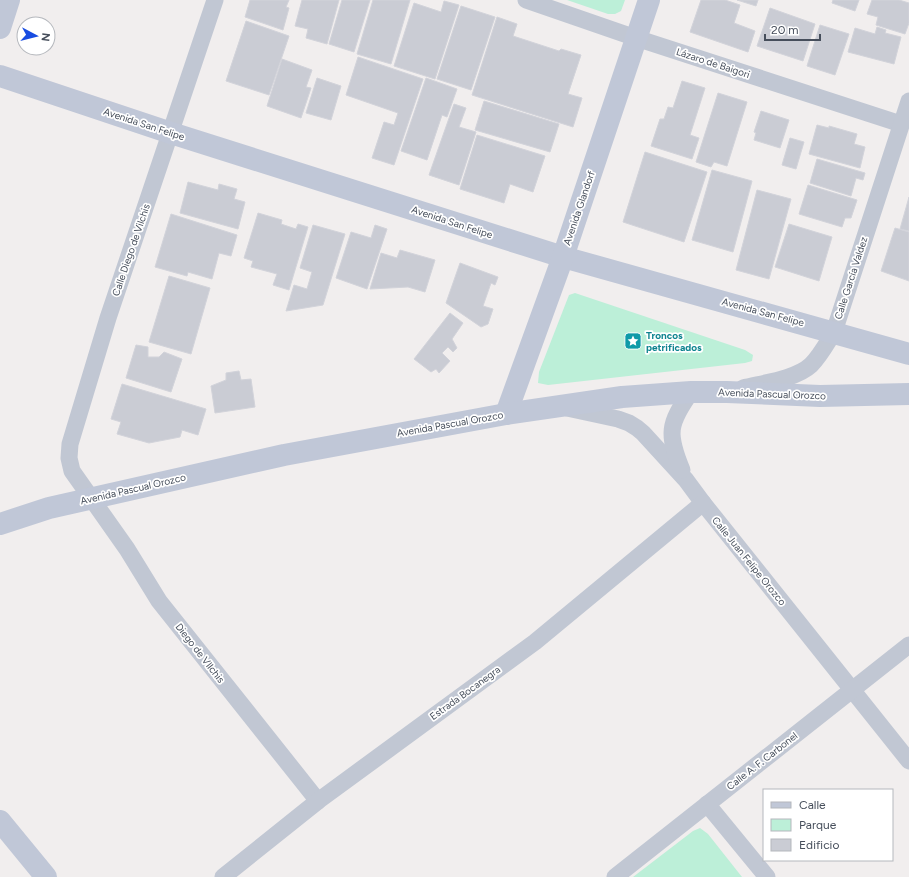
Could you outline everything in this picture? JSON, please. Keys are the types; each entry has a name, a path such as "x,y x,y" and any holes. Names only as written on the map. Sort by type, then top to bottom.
{"main road":[{"path":"0,28 9,0"},
{"name":"Avenida Glandorf","path":"506,414 563,257 649,0"},
{"name":"Avenida San Felipe","path":"0,76 171,133 563,257 909,354"},
{"name":"Avenida Pascual Orozco","path":"0,524 49,508 90,498 284,455 506,414 558,406 622,397 691,392 820,396 909,394"},
{"path":"0,821 46,877"}],"street":[{"name":"Calle Diego de Vilchis","path":"90,498 72,472 69,458 70,444 108,318 215,0"},
{"name":"Lázaro de Baigori","path":"526,0 636,38 901,124"},
{"name":"Calle García Valdez","path":"727,392 788,377 798,373 810,366 818,357 834,332 909,101"},
{"path":"686,480 675,451 672,432 678,411 691,392"},
{"name":"Calle Juan Felipe Orozco","path":"558,406 629,422 643,433 686,480 909,761"},
{"name":"Diego de VIlchis","path":"90,498 127,549 159,601 318,801"},
{"name":"Estrada Bocanegra","path":"223,877 318,801 535,642 703,503"},
{"name":"Calle A. F. Carbonel","path":"615,877 909,645"},
{"path":"707,804 767,877"}],"green space":[{"path":"567,0 625,0 621,11 615,14 608,14"},
{"path":"575,293 745,350 753,355 752,361 548,385 538,383 539,372 569,295"},
{"path":"700,828 708,834 742,877 633,877 693,831"}],"building":[{"path":"250,0 289,0 286,7 289,8 283,30 245,17"},
{"path":"302,0 339,0 327,44 306,38 308,29 295,26"},
{"path":"342,0 370,0 354,52 329,44"},
{"path":"373,0 410,0 391,64 357,54"},
{"path":"701,0 725,0 740,5 734,23 755,31 748,52 690,32"},
{"path":"737,0 758,0 756,6"},
{"path":"833,0 859,0 855,11 832,3"},
{"path":"872,0 899,0 909,3 909,23 905,34 876,25 878,17 867,14"},
{"path":"444,1 459,5 435,79 394,66 414,3 441,12"},
{"path":"461,6 495,17 471,90 437,79"},
{"path":"770,8 815,24 803,61 757,46"},
{"path":"497,17 517,24 513,36 559,51 561,49 581,55 568,94 582,98 573,127 472,95"},
{"path":"246,21 289,36 269,95 226,81"},
{"path":"820,25 849,34 835,75 807,66"},
{"path":"877,27 886,30 885,33 901,37 894,64 848,52 855,28 875,34"},
{"path":"358,57 423,79 394,165 372,158 384,122 394,125 398,113 346,95"},
{"path":"282,59 312,70 306,87 311,88 301,118 267,106"},
{"path":"317,78 341,86 331,120 306,113"},
{"path":"426,78 457,89 447,117 442,115 427,160 401,151"},
{"path":"682,81 705,88 690,135 699,138 692,159 651,146 660,119 664,119 668,107 673,108"},
{"path":"718,93 747,102 727,166 714,162 711,167 696,162"},
{"path":"484,101 559,124 550,152 475,130"},
{"path":"454,104 466,108 459,127 476,132 459,185 429,175"},
{"path":"761,111 789,120 780,148 754,140 756,133 754,132"},
{"path":"817,125 829,128 829,126 857,134 854,144 865,147 860,168 809,154"},
{"path":"477,135 545,156 533,192 510,184 504,203 460,189"},
{"path":"790,138 804,142 796,169 782,165"},
{"path":"645,152 707,172 684,242 623,222"},
{"path":"817,159 865,173 863,180 856,178 851,196 810,183"},
{"path":"712,170 752,181 733,252 692,240"},
{"path":"188,182 218,190 219,184 237,189 234,199 245,202 238,229 180,213"},
{"path":"808,185 857,200 851,218 845,218 842,227 799,214"},
{"path":"757,190 791,199 769,279 736,270"},
{"path":"909,197 909,231 900,229"},
{"path":"258,213 282,220 281,224 296,229 298,224 308,227 289,290 273,285 277,274 251,267 253,261 244,258"},
{"path":"171,214 237,235 231,256 219,253 212,279 188,272 187,276 155,267"},
{"path":"789,224 832,237 819,281 775,267"},
{"path":"313,225 345,234 323,305 286,311 294,285 307,289 312,272 300,268"},
{"path":"375,225 387,229 367,289 336,278 351,232 371,238"},
{"path":"895,228 909,232 909,281 881,271"},
{"path":"400,250 435,260 425,292 408,287 370,289 381,253 397,258"},
{"path":"460,263 498,277 495,285 491,283 483,306 493,309 488,324 481,327 446,303"},
{"path":"169,276 210,288 191,354 149,342"},
{"path":"450,313 463,323 452,339 457,348 453,352 448,347 442,353 450,361 439,373 436,369 431,372 414,359"},
{"path":"136,345 148,347 148,357 159,357 164,352 182,359 171,392 126,378"},
{"path":"239,371 241,380 251,379 255,407 215,413 211,386 226,380 226,373"},
{"path":"122,384 206,409 198,435 182,430 180,437 149,443 117,434 121,422 111,419"}],"place":[{"name":"Troncos petrificados","path":"633,341"}]}
